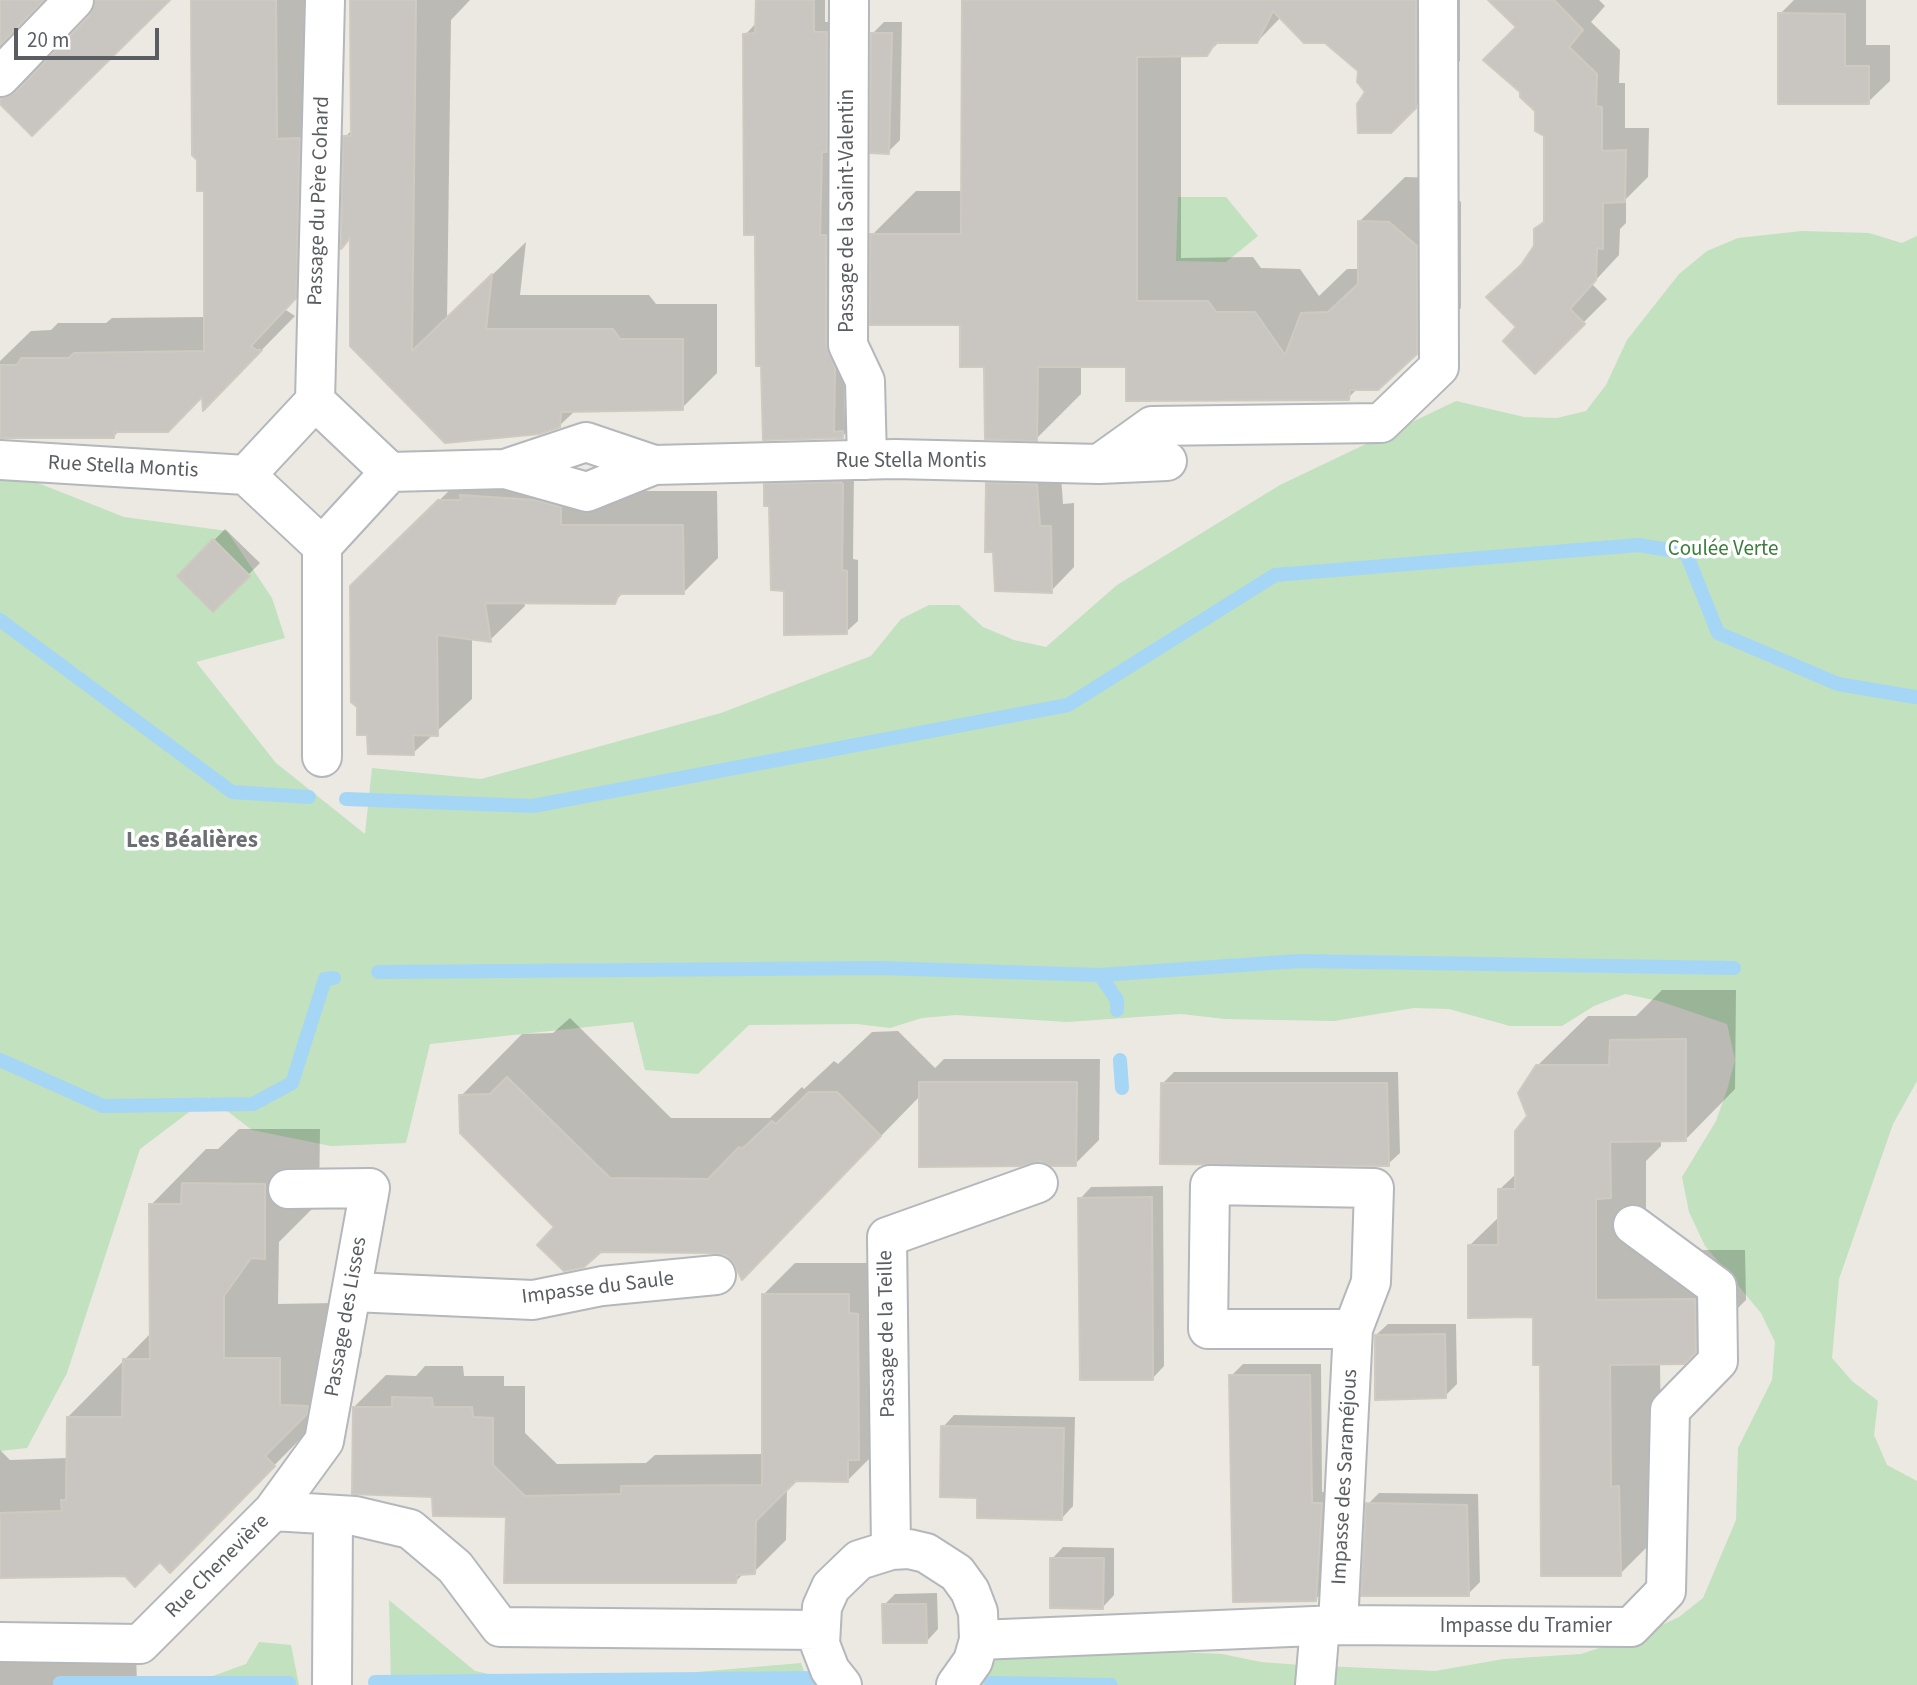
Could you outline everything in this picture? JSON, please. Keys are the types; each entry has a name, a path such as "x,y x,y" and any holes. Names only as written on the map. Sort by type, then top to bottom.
{"street":[{"path":"0,76 74,0"},
{"name":"Passage du Père Cohard","path":"314,401 325,0"},
{"name":"Passage de la Saint-Valentin","path":"849,0 848,345 866,381 867,460"},
{"path":"1099,464 1152,426 1381,423 1439,367 1438,0"},
{"path":"322,546 246,475 314,401 390,472 322,546 322,757"},
{"name":"Rue Stella Montis","path":"0,460 246,475"},
{"name":"Rue Stella Montis","path":"390,472 505,469 587,492 654,465 867,460 1099,464 1167,461"},
{"name":"Passage de la Teille","path":"891,1549 887,1237 1038,1183"},
{"name":"Impasse des Saraméjous","path":"1329,1626 1353,1329 1371,1282 1374,1188 1210,1185 1208,1329 1353,1329"},
{"name":"Passage des Lisses","path":"273,1511 324,1441 370,1188 288,1189"},
{"name":"Impasse du Tramier","path":"979,1640 1329,1626 1631,1627 1666,1591 1670,1410 1718,1361 1717,1287 1633,1225"},
{"name":"Impasse du Saule","path":"353,1292 533,1300 602,1286 716,1275"},
{"name":"Rue Chenevière","path":"0,1642 140,1644 273,1511 384,1521 410,1530 455,1567 500,1627 819,1630"},
{"path":"332,1685 333,1515"},
{"path":"842,1685 824,1658 819,1630 822,1607 831,1587 846,1570 859,1560 891,1549 926,1553 957,1573 970,1591 978,1612 979,1640 973,1661 956,1685"},
{"path":"1315,1685 1329,1626"}],"green space":[{"path":"1178,197 1226,197 1258,236 1226,262 1176,261"},
{"name":"Coulée Verte","path":"1802,231 1869,233 1902,243 1917,236 1917,1081 1893,1124 1839,1279 1832,1358 1852,1381 1878,1401 1874,1435 1887,1465 1917,1481 1917,1685 973,1685 984,1662 1047,1646 1222,1654 1261,1662 1435,1671 1504,1659 1581,1654 1647,1632 1679,1617 1703,1598 1736,1520 1738,1448 1772,1380 1775,1342 1761,1313 1705,1246 1689,1212 1682,1177 1716,1121 1727,1090 1735,1060 1727,1024 1659,1001 1625,994 1594,1006 1562,1026 1510,1026 1449,1009 1414,1008 1334,1021 1225,1019 1181,1014 1067,1022 956,1015 922,1018 890,1028 857,1024 749,1025 698,1074 645,1070 633,1022 430,1044 406,1143 331,1146 252,1130 209,1097 140,1149 67,1373 27,1448 0,1451 0,468 124,517 227,531 272,598 285,638 196,662 276,763 365,834 372,768 481,779 721,713 871,656 901,619 929,605 959,605 983,627 1014,640 1046,647 1117,585 1280,485 1456,401 1524,417 1557,418 1586,411 1606,385 1627,340 1679,274 1707,251 1738,238"},
{"path":"389,1600 475,1671 540,1685 391,1685"},
{"path":"259,1642 291,1645 299,1685 188,1685 246,1664"},
{"path":"801,1663 809,1685 637,1685 697,1672"}],"building":[{"path":"0,0 44,0 0,45"},
{"path":"95,0 170,0 32,136 0,104 0,98 16,92 90,15"},
{"path":"191,0 276,0 277,139 300,138 296,298 251,346 262,350 203,411 202,397 168,432 114,432 114,438 0,438 0,365 17,365 21,358 69,358 74,353 204,351 204,191 197,191 197,160 192,155"},
{"path":"350,0 416,0 412,351 492,274 486,329 613,329 620,339 683,339 683,410 561,412 560,427 539,434 445,443 350,346 350,238 341,249 343,136 351,136"},
{"path":"756,0 814,0 814,32 827,32 827,152 822,152 820,235 826,235 826,345 835,369 834,432 843,431 843,438 763,440 761,366 756,366 755,235 744,235 743,34 755,33"},
{"path":"962,0 1416,0 1416,108 1391,133 1358,133 1357,104 1365,92 1357,82 1358,71 1325,43 1304,43 1273,11 1257,43 1215,43 1207,56 1137,57 1137,301 1208,301 1216,312 1255,312 1285,355 1301,313 1328,312 1358,284 1358,221 1389,222 1417,246 1417,354 1378,390 1350,390 1349,400 1126,401 1126,367 1038,367 1037,441 985,439 984,367 960,367 960,325 870,325 870,234 961,234"},
{"path":"1488,0 1554,0 1583,30 1569,47 1597,74 1596,106 1602,107 1602,151 1626,150 1625,202 1603,203 1603,249 1597,248 1596,280 1570,309 1585,324 1535,374 1503,341 1516,327 1486,297 1521,265 1534,246 1534,229 1544,222 1544,136 1535,131 1535,111 1520,97 1520,92 1483,60 1516,27"},
{"path":"1778,13 1845,14 1845,66 1869,66 1869,104 1778,104"},
{"path":"871,33 892,33 889,154 870,153"},
{"path":"841,482 842,570 847,571 847,634 784,635 784,591 771,590 769,506 764,506 764,484"},
{"path":"986,483 1037,484 1040,526 1051,526 1052,593 995,591 993,552 985,552"},
{"path":"460,495 535,500 561,507 561,525 683,525 684,594 619,594 615,604 485,603 491,642 437,635 438,736 413,735 414,755 368,754 367,735 357,735 357,707 351,702 350,586 438,500 461,500"},
{"path":"213,539 250,576 213,612 177,576"},
{"path":"1686,1039 1686,1141 1610,1142 1611,1198 1596,1199 1596,1300 1695,1299 1696,1352 1684,1364 1610,1365 1611,1487 1619,1486 1621,1576 1541,1576 1540,1365 1533,1365 1533,1317 1468,1318 1468,1245 1498,1245 1498,1189 1515,1189 1515,1131 1527,1116 1518,1093 1536,1065 1609,1065 1610,1040"},
{"path":"507,1077 610,1178 708,1179 739,1147 742,1149 772,1121 776,1124 809,1092 837,1092 881,1136 742,1280 733,1262 726,1255 715,1253 601,1252 584,1267 564,1271 537,1245 554,1227 460,1133 459,1095 490,1094"},
{"path":"919,1082 1077,1082 1076,1166 1051,1166 1041,1161 1020,1166 919,1167"},
{"path":"1161,1083 1387,1083 1389,1166 1160,1164"},
{"path":"182,1183 265,1184 265,1259 251,1258 224,1296 224,1358 280,1358 280,1405 308,1406 307,1414 265,1456 275,1466 170,1573 160,1562 135,1587 125,1576 0,1578 0,1513 62,1511 61,1500 66,1500 67,1417 122,1417 123,1359 150,1359 149,1204 181,1204"},
{"path":"1152,1197 1153,1380 1080,1380 1078,1198"},
{"path":"762,1294 849,1294 849,1313 858,1314 859,1460 848,1460 848,1482 796,1481 756,1521 755,1574 737,1575 736,1583 504,1583 506,1517 433,1516 432,1497 352,1494 353,1407 392,1407 392,1397 432,1398 433,1407 472,1407 473,1417 493,1418 493,1465 525,1496 621,1494 621,1486 762,1485"},
{"path":"1445,1334 1446,1398 1375,1400 1375,1335"},
{"path":"1229,1375 1310,1375 1312,1503 1322,1503 1316,1601 1233,1602"},
{"path":"941,1426 1064,1428 1062,1520 977,1518 977,1498 940,1497"},
{"path":"1366,1503 1467,1505 1469,1596 1361,1596"},
{"path":"1050,1558 1104,1558 1103,1609 1050,1608"},
{"path":"882,1604 926,1604 927,1643 883,1643"}],"waterway":[{"path":"346,799 533,806 1068,705 1275,575 1639,545 1686,553 1718,633 1838,684 1915,697"},
{"path":"0,620 232,792 309,797"},
{"path":"1100,975 1299,961 1734,968"},
{"path":"378,972 881,968 1100,975 1117,1000 1117,1010"},
{"path":"0,1060 103,1106 253,1104 292,1083 325,979 334,978"},
{"path":"1120,1060 1122,1088"},
{"path":"375,1682 814,1678"},
{"path":"60,1683 289,1683"},
{"path":"991,1683 1111,1685"}],"district":[{"name":"Les Béalières","path":"192,842"}]}
